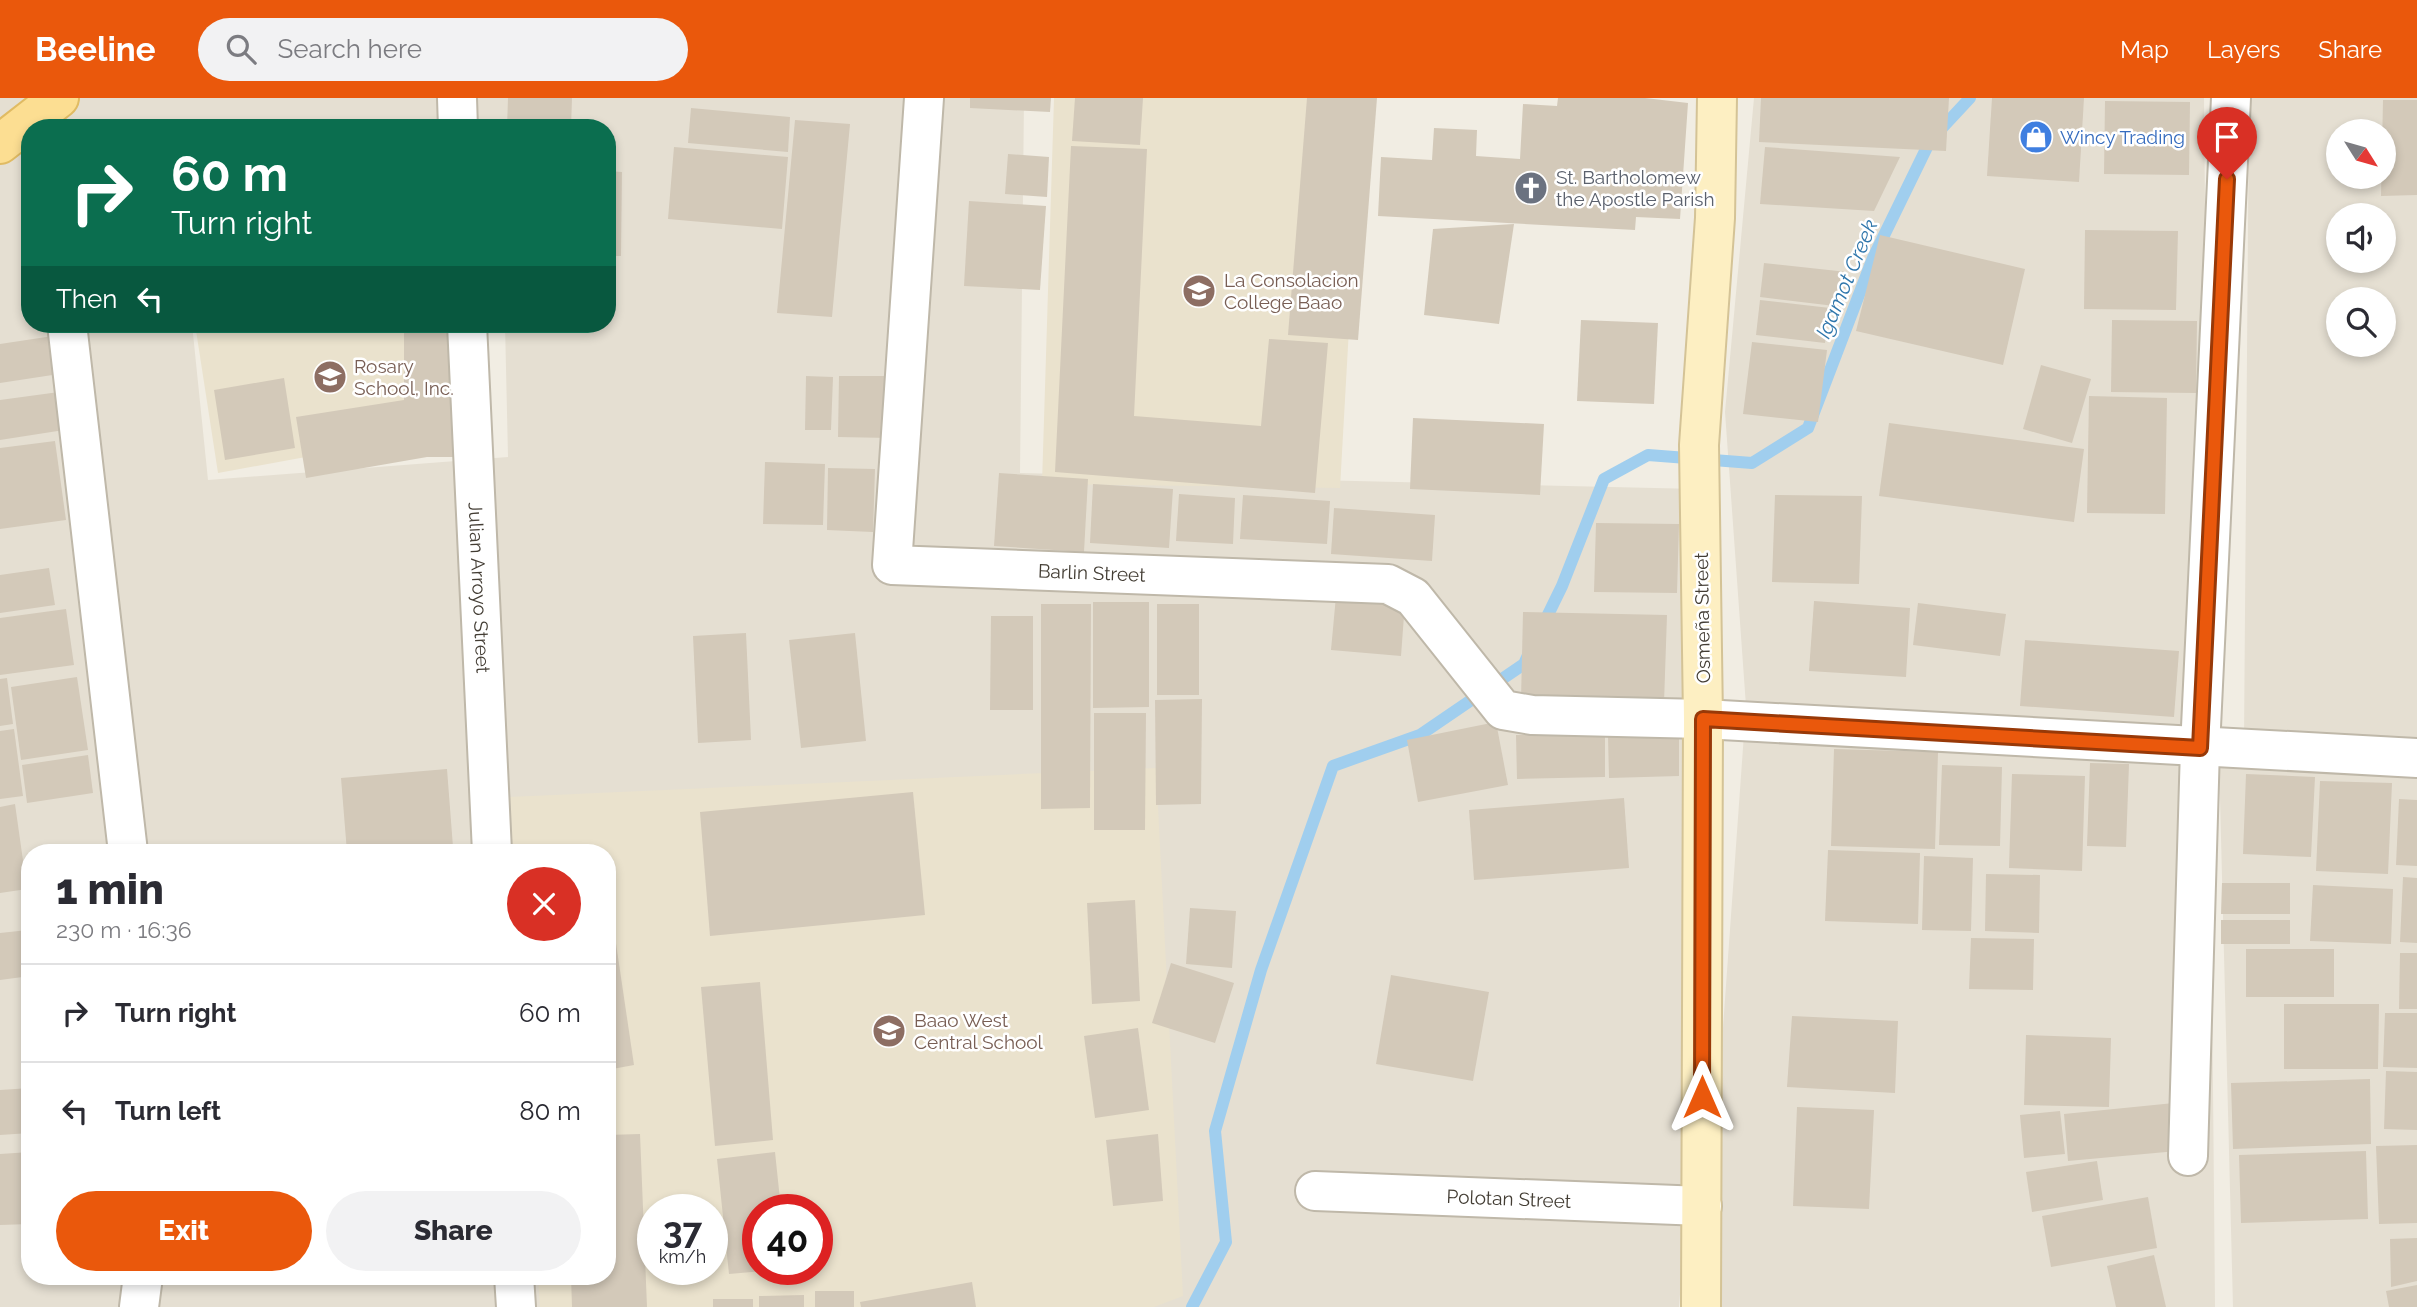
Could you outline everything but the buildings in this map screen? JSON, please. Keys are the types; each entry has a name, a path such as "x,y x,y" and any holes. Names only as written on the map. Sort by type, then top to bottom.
{"main road":[{"path":"0,144 21,128"}],"street":[{"path":"457,98 458,119"},
{"name":"Barlin Street","path":"924,98 892,565 1388,584 1413,597 1503,710 1532,715 1703,719 2417,758"},
{"name":"Osmeña Street","path":"1701,1307 1703,719 1699,462 1715,218 1717,98"},
{"path":"2188,1156 2200,748 2231,98"},
{"path":"68,333 127,844"},
{"name":"Julian Arroyo Street","path":"467,333 492,844"},
{"name":"Polotan Street","path":"1315,1191 1702,1206"},
{"path":"139,1307 141,1285"},
{"path":"515,1285 516,1307"}],"shaded area":[{"path":"0,98 1024,98 1020,473 1698,489 1684,1244 1679,1307 528,1307 527,1285 616,1285 616,844 21,844 21,1285 503,1285 504,1307 0,1307"},
{"name":"La Consolacion College Baao","path":"1054,98 1362,98 1340,488 1042,484"},
{"path":"1754,98 2204,98 2215,1307 1703,1307 1746,706 1725,412"},
{"path":"2249,98 2417,98 2417,737 2244,741"},
{"name":"Rosary School, Inc.","path":"196,333 456,333 458,429 218,473"},
{"path":"2219,759 2417,777 2417,1307 2233,1307"},
{"name":"Baao West Central School","path":"1156,768 1183,1296 1154,1307 540,1307 539,1285 616,1285 616,844 512,844 509,797"}],"waterway":[{"name":"Igamot Creek","path":"1542,627 1562,586 1604,479 1648,455 1752,463 1808,428 1873,258 1930,141 1970,98"},
{"path":"1192,1307 1226,1242 1215,1131 1261,970 1333,766 1420,735 1524,664 1529,653"}],"place":[{"name":"Wincy Trading","path":"2036,137"},
{"name":"St. Bartholomew the Apostle Parish","path":"1531,188"},
{"name":"La Consolacion College Baao","path":"1199,291"},
{"name":"Rosary School, Inc.","path":"330,377"},
{"name":"Baao West Central School","path":"889,1031"}],"route":[{"path":"1702,1097 1703,719 2200,748 2227,179"}]}
